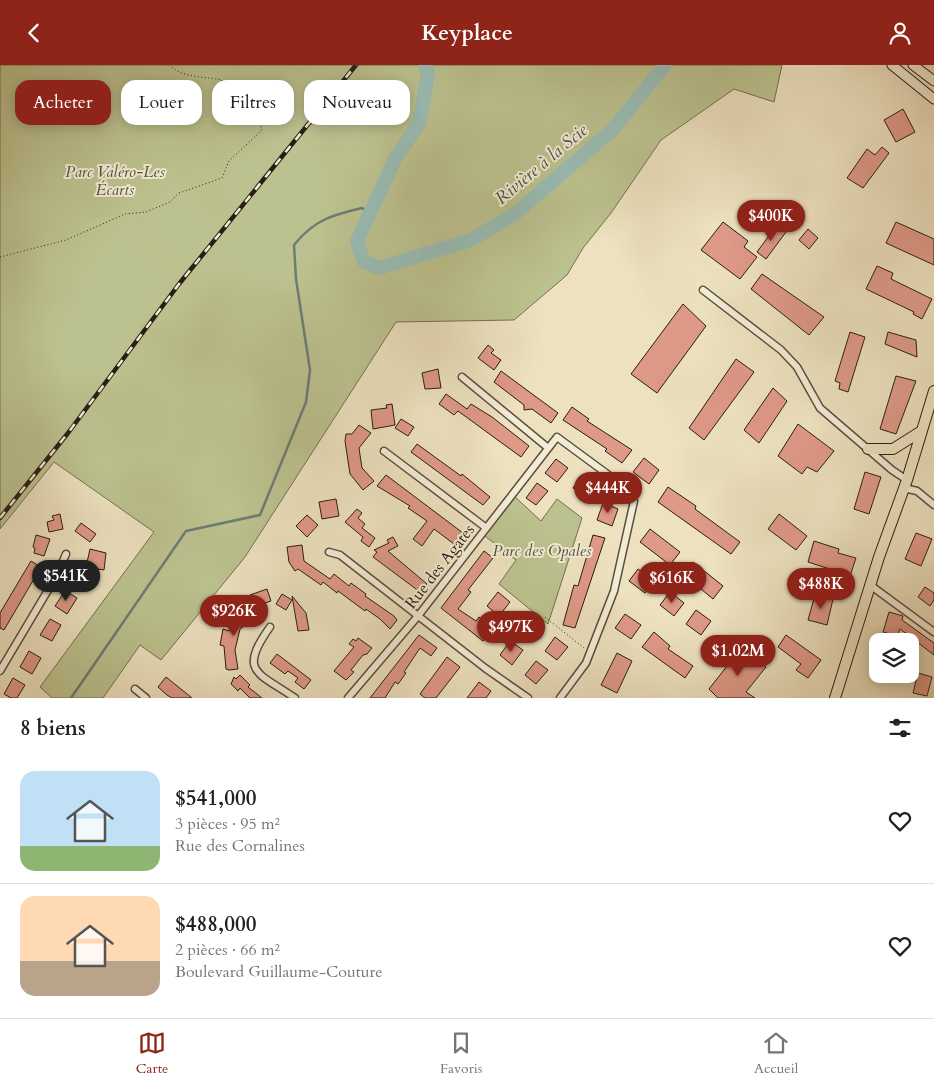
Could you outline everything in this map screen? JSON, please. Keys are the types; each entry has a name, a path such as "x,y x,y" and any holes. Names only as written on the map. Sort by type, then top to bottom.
{"main road":[{"path":"892,65 934,99"},
{"path":"913,65 934,81"},
{"path":"835,698 870,585 906,484 920,432 934,391"},
{"path":"868,449 894,449 920,432"}],"street":[{"path":"703,290 781,350 797,367 820,408 906,484 934,505"},
{"path":"462,377 547,447 557,437 614,479 634,501 614,591 586,663 560,698"},
{"name":"Rue des Agates","path":"348,698 418,616 547,447"},
{"path":"384,451 486,527"},
{"path":"329,552 340,555 484,668 528,698"},
{"path":"0,671 57,575 66,554"},
{"path":"870,585 934,632"},
{"path":"270,627 255,648 252,660 258,672 296,698"},
{"path":"135,689 146,698"}],"path":[{"path":"0,257 66,240 125,214 146,212 170,202 179,193 222,178 229,161 262,129 255,110 243,110 222,101 220,90 222,80 203,75 188,76 170,65"},
{"path":"545,617 590,653"}],"green space":[{"name":"Parc Valéro-Les Écarts","path":"0,65 782,65 774,102 734,89 661,140 611,213 583,248 567,275 514,320 396,322 245,557 161,660 140,645 103,698 52,698 40,687 154,532 54,462 0,529"},
{"name":"Parc des Opales","path":"512,494 541,521 557,499 582,518 548,624 499,584 516,560 481,533"}],"building":[{"path":"903,109 915,132 896,142 884,120"},
{"path":"882,147 889,153 863,188 847,178 867,149 875,155"},
{"path":"723,222 748,241 744,247 757,257 740,279 701,250"},
{"path":"896,222 934,239 934,265 886,243"},
{"path":"777,225 786,232 766,259 757,252"},
{"path":"808,229 818,238 809,249 799,240"},
{"path":"877,266 893,273 891,279 932,299 922,319 913,314 914,312 866,289"},
{"path":"762,274 824,317 809,335 751,289"},
{"path":"683,304 706,326 657,393 631,374"},
{"path":"850,332 865,337 848,392 839,389 840,383 835,381"},
{"path":"888,332 916,340 917,357 885,344"},
{"path":"488,345 494,350 491,353 501,360 494,370 478,358"},
{"path":"736,359 754,372 704,440 689,428"},
{"path":"438,369 441,388 425,389 422,373"},
{"path":"501,371 558,413 551,423 532,409 524,410 524,405 494,382"},
{"path":"896,376 916,381 896,434 880,429"},
{"path":"773,388 787,401 759,443 744,430"},
{"path":"446,394 467,409 471,404 492,417 529,446 521,457 458,411 454,415 439,404"},
{"path":"392,404 395,425 373,429 371,410 387,408 386,405"},
{"path":"572,407 589,419 587,421 632,450 622,463 605,451 607,449 563,420"},
{"path":"401,419 414,427 408,436 395,428"},
{"path":"798,424 834,451 817,472 807,467 802,474 778,456"},
{"path":"359,425 371,433 359,448 362,468 374,481 363,490 350,474 345,441 346,434 352,434"},
{"path":"417,444 461,476 462,474 490,497 483,505 411,452"},
{"path":"644,458 659,470 649,484 633,472"},
{"path":"556,459 568,468 557,482 545,473"},
{"path":"865,472 881,477 869,514 854,509"},
{"path":"386,475 463,533 454,544 434,529 422,546 413,539 427,521 408,508 410,506 377,486"},
{"path":"582,475 597,485 588,498 573,488"},
{"path":"537,483 548,491 536,505 526,498"},
{"path":"668,487 696,506 695,509 740,542 731,554 658,502"},
{"path":"336,499 339,516 322,519 319,502"},
{"path":"603,503 618,509 612,526 597,520"},
{"path":"357,509 362,513 358,518 365,524 362,528 375,538 369,547 361,541 363,537 345,522"},
{"path":"60,514 63,529 49,532 47,522 54,520 52,516"},
{"path":"779,514 807,536 796,550 768,529"},
{"path":"307,515 318,525 307,537 296,526"},
{"path":"81,523 96,534 90,542 75,531"},
{"path":"650,529 680,552 670,565 640,542"},
{"path":"916,533 932,539 921,566 905,559"},
{"path":"36,535 50,539 44,556 34,553 35,548 33,547"},
{"path":"593,535 605,538 575,628 563,625 574,585 578,586"},
{"path":"393,537 398,546 388,551 427,584 420,592 373,557 377,552 374,550 389,543 387,540"},
{"path":"814,541 839,549 838,553 856,558 846,588 832,584 836,571 808,562"},
{"path":"302,545 304,561 330,579 334,574 349,586 351,583 366,594 365,596 394,616 397,620 390,629 380,619 366,609 365,611 338,591 337,593 323,582 321,585 298,569 295,571 289,562 287,547"},
{"path":"90,549 106,553 104,570 86,567"},
{"path":"484,551 493,558 468,590 471,592 458,609 476,621 479,617 493,627 483,641 441,608"},
{"path":"31,561 41,567 4,630 0,628 0,613"},
{"path":"693,562 723,586 713,599 683,574"},
{"path":"86,568 96,578 84,591 73,579 79,572 84,577"},
{"path":"638,569 654,581 645,593 629,581"},
{"path":"925,587 934,593 934,600 930,606 918,597"},
{"path":"267,589 271,601 254,607 250,595"},
{"path":"65,591 77,598 67,614 55,606"},
{"path":"498,592 510,602 499,616 487,606"},
{"path":"670,592 684,603 674,616 660,605"},
{"path":"282,594 292,600 286,610 276,604"},
{"path":"815,595 833,599 827,625 808,620"},
{"path":"292,596 306,613 309,630 298,631"},
{"path":"234,607 251,613 248,623 240,629 235,650 238,669 229,670 226,669 224,646 220,645 223,629 229,631 234,618 234,614 231,613"},
{"path":"696,610 711,621 701,635 686,624"},
{"path":"889,612 903,616 902,620 934,643 934,655 919,644 919,633 905,633 900,629 898,633 883,632"},
{"path":"625,614 641,625 631,639 615,628"},
{"path":"529,617 541,627 531,640 519,631"},
{"path":"50,619 61,625 52,641 40,635"},
{"path":"654,632 670,646 668,649 693,666 685,678 642,647"},
{"path":"419,635 437,648 431,656 420,648 404,672 406,673 398,684 395,682 385,698 370,698"},
{"path":"786,635 821,660 808,678 796,670 801,664 778,647"},
{"path":"555,637 568,647 557,660 545,651"},
{"path":"358,638 372,648 367,654 363,655 351,670 354,672 346,680 334,671 354,647 349,644 353,639 356,641"},
{"path":"510,641 523,650 512,665 500,655"},
{"path":"742,647 766,667 746,692 755,698 718,698 709,689"},
{"path":"29,651 41,658 32,674 20,667"},
{"path":"617,653 632,661 617,693 601,685"},
{"path":"277,654 311,680 304,689 295,682 298,678 288,671 285,674 270,663"},
{"path":"447,657 460,667 436,698 425,698 420,694"},
{"path":"536,661 548,670 536,684 525,675"},
{"path":"919,673 932,677 927,696 913,693 916,683 919,683"},
{"path":"240,675 250,685 248,687 262,698 250,698 240,688 238,691 231,684 234,677 236,679"},
{"path":"166,677 192,698 172,698 167,695 158,687"},
{"path":"13,678 25,685 17,698 11,698 4,694"},
{"path":"479,682 491,691 486,698 467,698"}],"waterway":[{"name":"Rivière à la Scie","path":"425,65 428,74 419,124 396,157 357,241 364,262 379,268 471,240 516,213 613,129 665,65"},
{"path":"71,698 186,531 260,515 306,402 310,370 296,279 294,245 316,224 333,216 362,208 369,212"}],"railway":[{"path":"0,518 68,433 179,284 356,65"}]}
